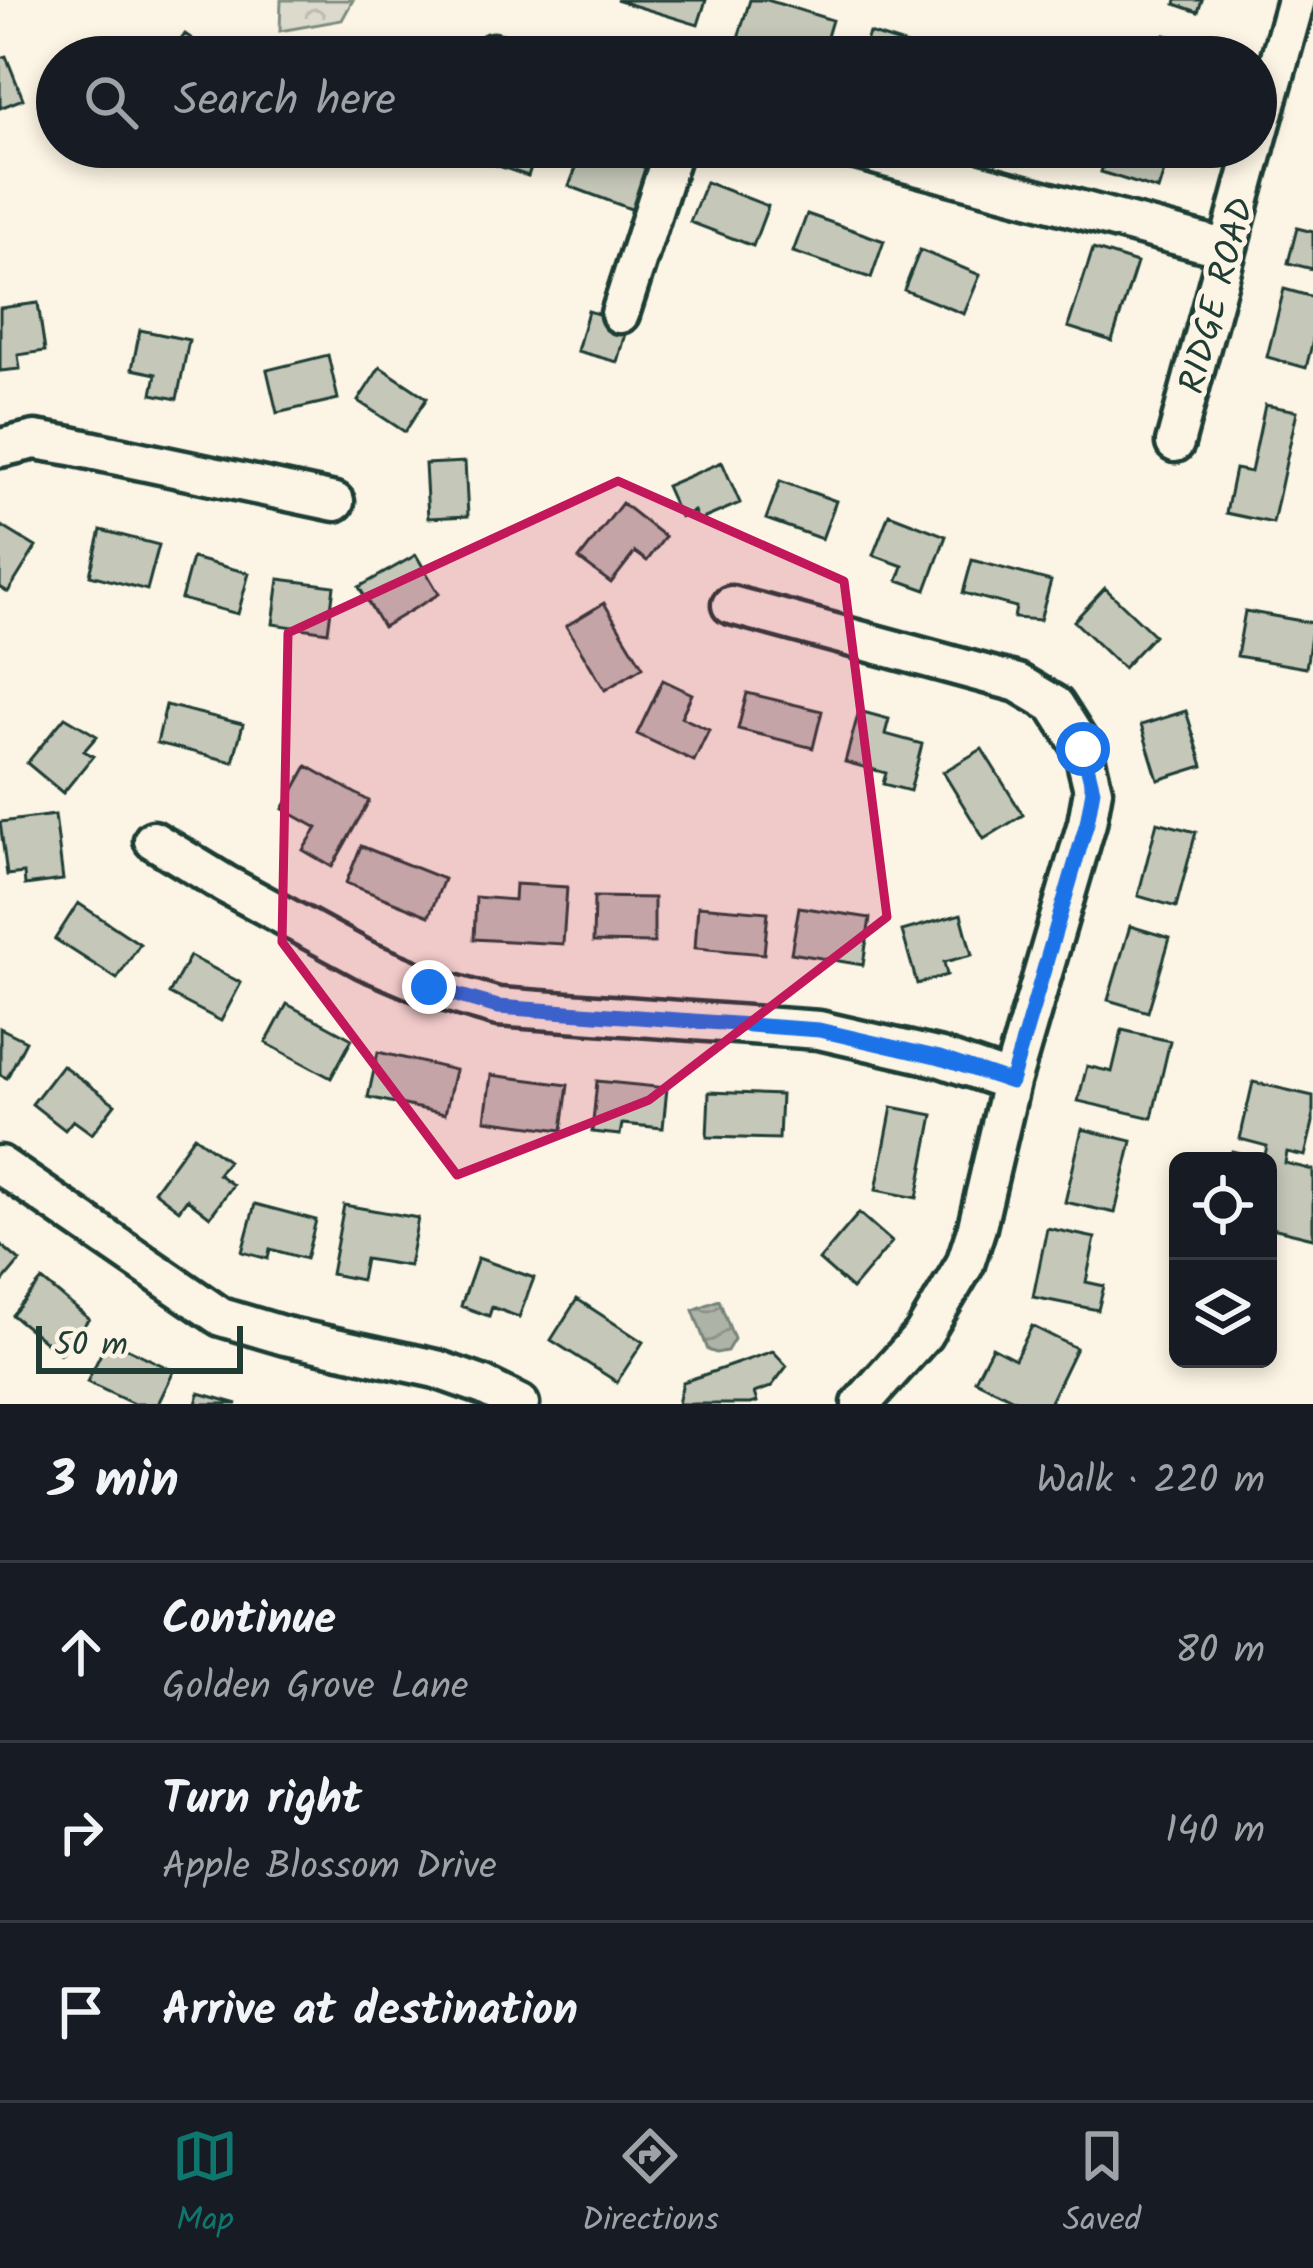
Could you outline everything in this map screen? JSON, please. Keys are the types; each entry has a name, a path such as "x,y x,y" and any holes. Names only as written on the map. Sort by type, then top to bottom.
{"street":[{"name":"RIDGE ROAD","path":"1277,67 1295,0"},
{"path":"620,314 667,168"},
{"path":"924,168 1227,249"},
{"name":"RIDGE ROAD","path":"1175,443 1250,168"},
{"path":"0,448 35,440 335,502"},
{"path":"731,605 1018,682 1055,705 1083,749 1093,790 965,1264 923,1335 861,1404"},
{"path":"153,839 365,960 429,987 498,1007 819,1030 940,1058 1011,1082"},
{"path":"0,1165 221,1318 436,1369 520,1404"}],"highlighted area":[{"path":"618,481 844,581 887,917 649,1100 457,1175 282,942 288,633"}],"green space":[{"path":"281,0 353,0 342,20 280,31"}],"water":[{"path":"719,1300 734,1339 727,1351 716,1353 708,1350 693,1310"}],"building":[{"path":"616,0 706,0 698,25"},
{"path":"750,0 767,0 832,20 827,36 739,36"},
{"path":"1176,0 1202,0 1198,12 1175,4"},
{"path":"6,56 23,99 0,108 0,58"},
{"path":"505,168 531,168 528,176"},
{"path":"576,168 646,168 662,174 647,215 569,186"},
{"path":"1102,168 1165,168 1158,190 1101,172"},
{"path":"706,182 768,206 753,246 690,222"},
{"path":"807,214 884,241 871,278 793,252"},
{"path":"1297,228 1313,232 1313,269 1288,263"},
{"path":"1093,249 1137,263 1112,341 1068,327"},
{"path":"920,250 980,275 964,314 904,290"},
{"path":"1284,289 1313,297 1313,340 1306,368 1267,357"},
{"path":"38,303 45,351 18,355 20,369 0,371 0,308"},
{"path":"588,311 628,323 617,362 577,351"},
{"path":"140,330 189,340 177,399 152,394 156,374 132,369"},
{"path":"328,355 338,399 277,413 267,370"},
{"path":"380,367 427,398 405,432 358,401"},
{"path":"1265,405 1297,411 1273,523 1226,513 1235,469 1251,472"},
{"path":"465,462 468,516 428,518 425,464"},
{"path":"722,462 740,503 698,521 694,511 680,517 666,486"},
{"path":"780,481 836,501 822,539 766,519"},
{"path":"622,503 665,537 647,561 635,552 611,583 579,559"},
{"path":"889,514 946,536 926,590 898,580 903,566 873,555"},
{"path":"0,525 36,547 8,592 0,587"},
{"path":"101,530 159,545 147,590 90,575"},
{"path":"416,555 439,594 383,627 359,587"},
{"path":"192,558 249,573 238,614 181,599"},
{"path":"972,560 1051,581 1040,620 1014,618 1016,607 963,593"},
{"path":"279,579 334,586 328,632 273,624"},
{"path":"1105,588 1154,635 1123,668 1074,621"},
{"path":"604,603 643,667 605,690 566,626"},
{"path":"1245,611 1313,623 1306,668 1237,656"},
{"path":"663,680 692,694 681,717 709,730 694,761 637,734"},
{"path":"747,693 822,711 813,748 738,729"},
{"path":"166,705 243,724 233,762 157,743"},
{"path":"859,711 889,719 885,734 922,744 910,791 883,784 886,773 845,762"},
{"path":"1186,711 1203,766 1158,780 1141,725"},
{"path":"65,717 97,736 84,751 93,756 63,793 27,763"},
{"path":"982,749 1023,815 984,839 943,772"},
{"path":"307,766 369,801 332,867 303,850 317,828 283,809"},
{"path":"55,815 63,880 25,885 24,873 7,875 0,822"},
{"path":"1157,822 1196,832 1176,907 1138,896"},
{"path":"361,846 444,879 429,916 346,883"},
{"path":"515,884 567,887 563,944 474,939 476,897 514,900"},
{"path":"594,897 654,898 654,943 593,942"},
{"path":"78,903 140,944 117,979 55,939"},
{"path":"698,906 768,912 764,954 695,948"},
{"path":"799,907 870,918 863,965 791,953"},
{"path":"961,914 972,955 944,962 947,975 917,984 902,931"},
{"path":"1130,926 1170,938 1148,1012 1108,1000"},
{"path":"190,956 241,983 221,1021 169,994"},
{"path":"287,1004 352,1039 331,1078 266,1043"},
{"path":"0,1028 26,1041 7,1078 0,1075"},
{"path":"1122,1030 1170,1041 1152,1118 1078,1101 1087,1066 1112,1072"},
{"path":"378,1052 455,1070 445,1114 368,1097"},
{"path":"62,1065 115,1104 92,1134 73,1120 65,1130 32,1104"},
{"path":"491,1075 568,1085 562,1130 485,1120"},
{"path":"597,1081 667,1088 663,1128 622,1124 620,1135 592,1132"},
{"path":"1253,1082 1313,1096 1305,1156 1287,1152 1285,1163 1313,1170 1313,1238 1277,1229 1277,1152 1266,1152 1267,1146 1240,1139"},
{"path":"709,1092 781,1095 779,1139 707,1137"},
{"path":"892,1107 933,1115 917,1198 876,1190"},
{"path":"1082,1129 1132,1141 1115,1213 1065,1202"},
{"path":"194,1136 228,1161 218,1174 233,1185 210,1217 187,1199 179,1210 154,1191"},
{"path":"255,1204 316,1220 306,1259 270,1249 268,1259 242,1252"},
{"path":"344,1205 418,1218 409,1266 365,1259 361,1280 331,1274"},
{"path":"859,1213 892,1242 852,1289 819,1260"},
{"path":"1047,1228 1095,1238 1086,1282 1104,1286 1098,1310 1033,1297"},
{"path":"0,1244 20,1261 0,1285"},
{"path":"478,1258 534,1278 519,1317 492,1307 489,1316 461,1306"},
{"path":"42,1280 89,1319 60,1354 12,1315"},
{"path":"577,1299 643,1342 617,1382 551,1340"},
{"path":"1032,1326 1076,1348 1049,1404 1024,1404 975,1380 992,1347 1015,1359"},
{"path":"108,1339 174,1371 158,1404 134,1404 87,1382"},
{"path":"773,1351 787,1366 771,1387 754,1393 757,1402 678,1404 683,1382"},
{"path":"199,1393 238,1404 196,1404"}],"route":[{"path":"429,987 498,1007 819,1030 940,1058 1011,1082 1087,823 1093,790 1083,749"}]}
